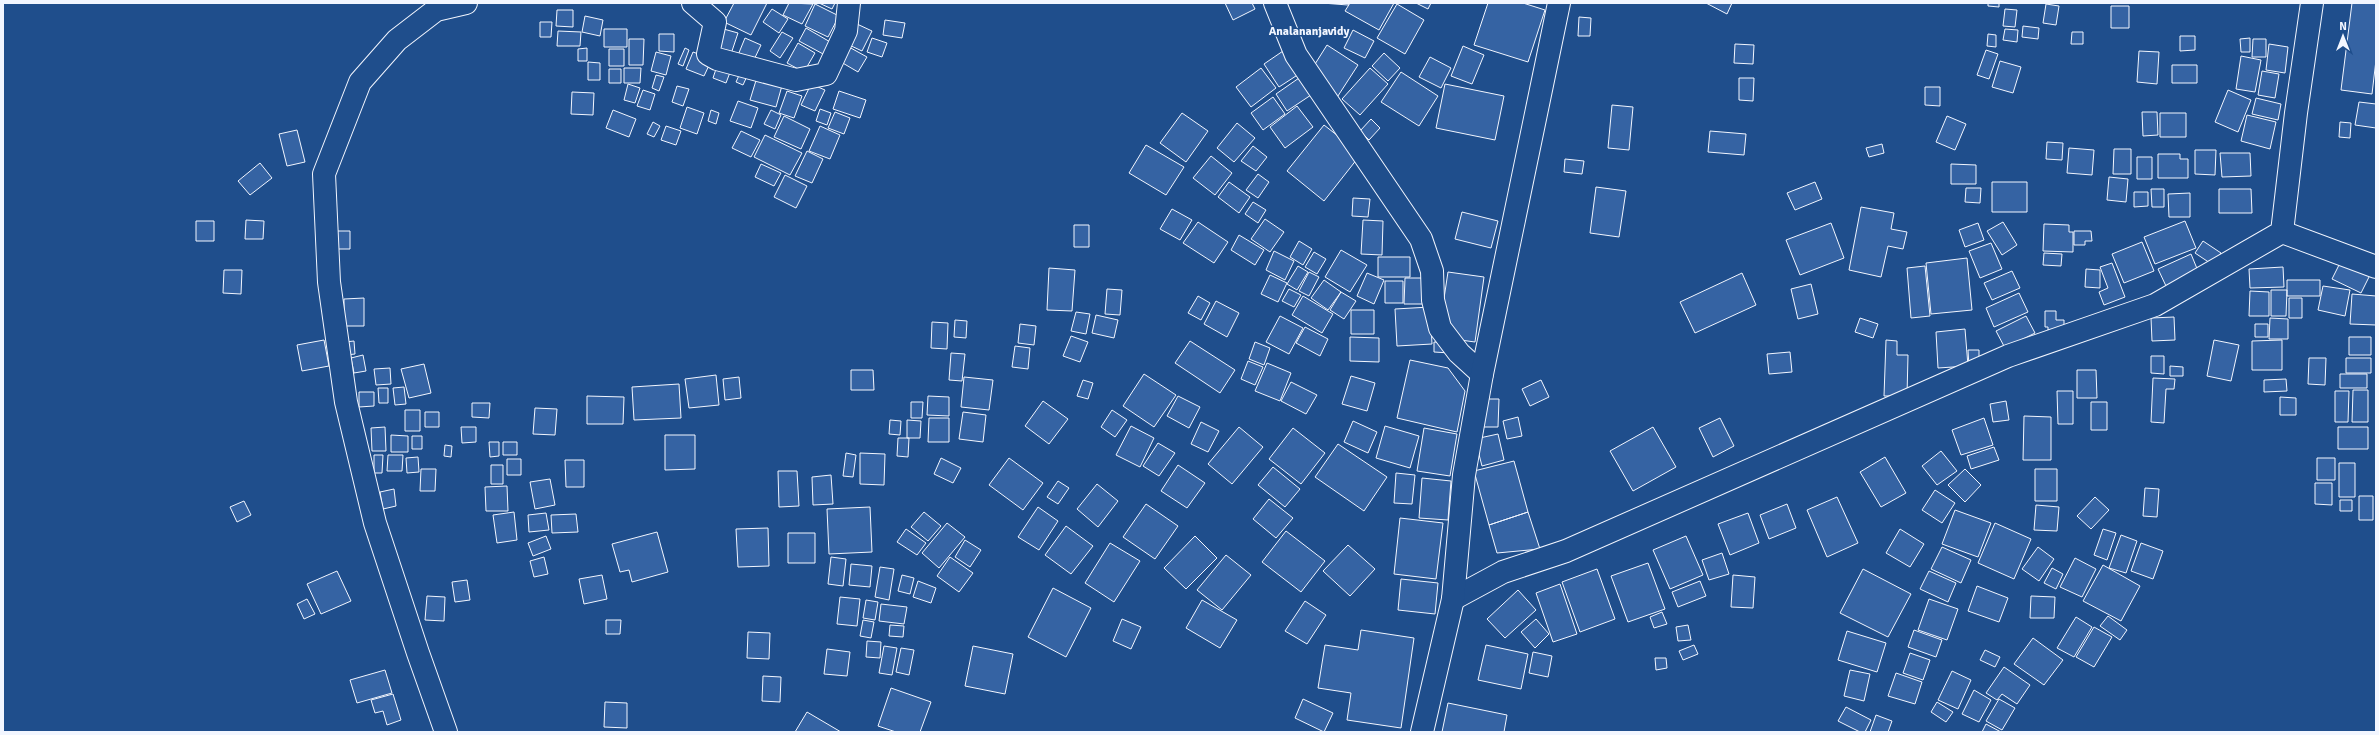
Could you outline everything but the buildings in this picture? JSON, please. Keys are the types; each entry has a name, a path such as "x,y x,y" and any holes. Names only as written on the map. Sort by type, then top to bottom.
{"street":[{"path":"446,732 375,523 346,402 329,282 324,174 360,82 397,40 436,10 466,3"},
{"path":"693,3 715,22 708,54 717,59 796,80 826,74 846,31 849,3"},
{"path":"1276,3 1296,55 1421,239 1432,271 1433,300 1440,328 1459,353 1482,374"},
{"path":"1422,732 1452,599 1464,474 1482,374 1559,3"},
{"path":"2282,232 2296,113 2312,3"},
{"path":"1452,599 1503,572 1566,551 2008,356 2156,305 2282,232"},
{"path":"2282,232 2376,267"}],"district":[{"name":"Analananjavidy","path":"1309,31"}]}
